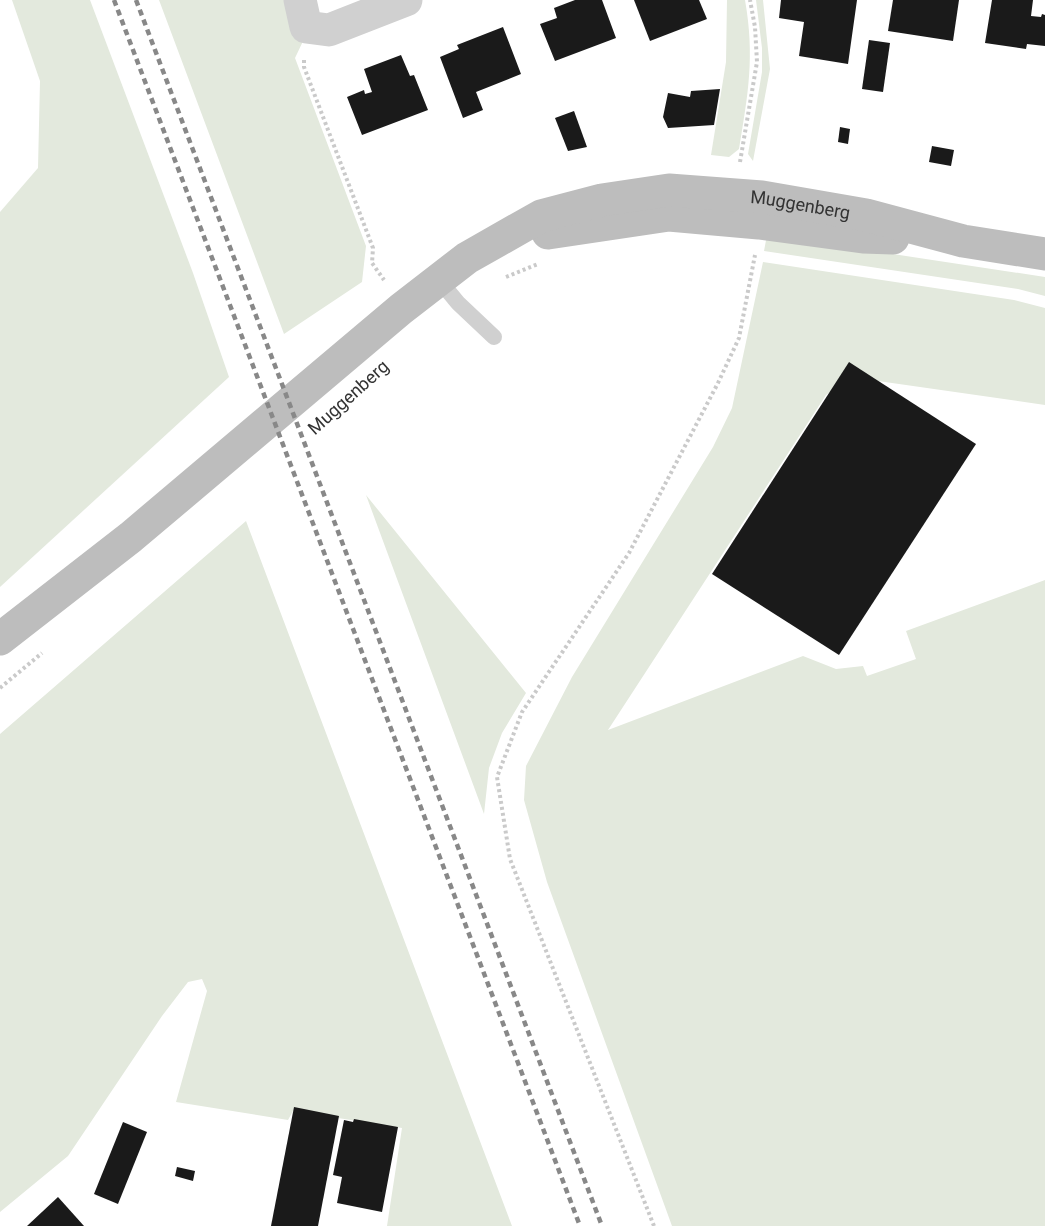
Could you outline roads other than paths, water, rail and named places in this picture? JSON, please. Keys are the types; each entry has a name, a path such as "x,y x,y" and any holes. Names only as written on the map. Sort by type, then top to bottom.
{"main road":[{"name":"Muggenberg","path":"0,639 131,537 401,309 467,258 541,216 602,200 669,190 774,199 866,215 963,241 1045,254"}],"street":[{"path":"303,13 329,30 406,0"}],"lane":[{"path":"439,280 458,303 494,337"}],"railway":[{"path":"114,0 580,1226"},
{"path":"136,0 602,1226"}]}
